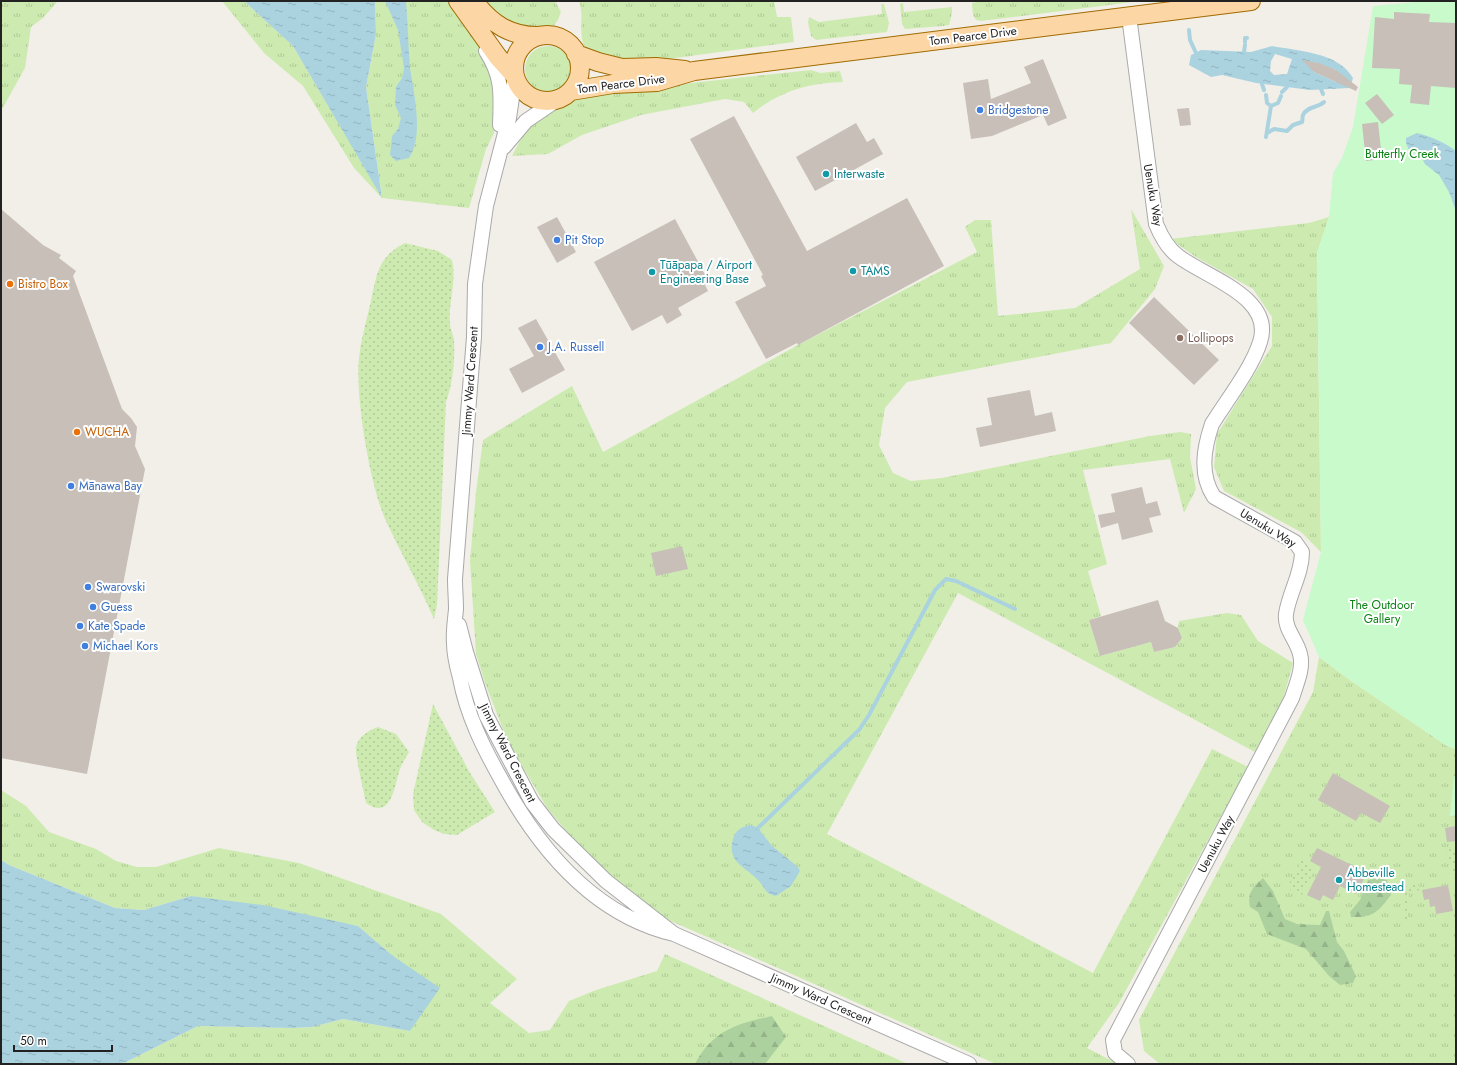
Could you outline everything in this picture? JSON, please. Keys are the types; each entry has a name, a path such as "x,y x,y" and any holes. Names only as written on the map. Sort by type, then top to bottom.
{"main road":[{"path":"457,1 498,57 515,77 523,90 536,99 547,101 564,95 579,76 580,65 576,54 569,44 560,38 550,36 518,35 501,28 485,14 474,1"},
{"name":"Tom Pearce Drive","path":"564,95 613,84 657,82 694,71 1251,1"},
{"path":"515,77 514,66 516,56 522,47 530,40 540,36"},
{"name":"Tom Pearce Drive","path":"576,54 598,62 622,68 656,67 694,71"}],"street":[{"path":"457,1 469,25 493,63 500,78 500,153"},
{"name":"Uenuku Way","path":"1128,1064 1114,1053 1112,1040 1292,698 1300,670 1301,655 1298,646 1288,628 1286,614 1298,573 1302,552 1295,542 1214,496 1209,490 1204,469 1204,455 1212,424 1258,350 1262,327 1258,312 1251,302 1178,256 1161,236 1156,224 1129,16"},
{"name":"Jimmy Ward Crescent","path":"515,77 509,118 486,206 475,284 474,337 455,579 456,611 466,652 486,715 532,802 553,829 606,881 674,934"},
{"name":"Jimmy Ward Crescent","path":"500,153 526,121 564,95"},
{"name":"Jimmy Ward Crescent","path":"456,611 453,626 454,644 460,679 473,726 520,814 557,862 588,891 626,916 644,925 674,934 969,1064"}],"green space":[{"path":"1,1 85,1 57,2 43,18 31,27 25,68 1,111"},
{"path":"222,1 244,1 293,46 382,197 366,87 376,34 375,1 449,1 482,48 496,87 497,109 494,133 486,149 469,208 382,198 354,168 303,86 264,53"},
{"path":"481,1 555,1 561,12 558,20 552,28 538,32 512,27"},
{"path":"579,1 774,1 777,17 791,17 794,42 631,64 586,49 583,44 581,32 581,7"},
{"path":"981,1 1141,1 981,21 976,20 973,15 972,3"},
{"name":"The Outdoor Gallery","path":"1427,1 1456,1 1456,749 1447,746 1347,678 1319,657 1303,620 1321,552 1317,253 1329,217 1333,173 1342,158 1353,127 1373,6"},
{"path":"903,3 904,12 952,7 949,25 905,29 902,24 900,4"},
{"path":"881,4 884,4 889,23 887,32 816,40 811,36 808,23 809,17 819,22 882,14"},
{"path":"553,46 565,52 570,60 570,78 565,86 557,91 543,92 531,86 526,78 525,64 531,52 539,47"},
{"path":"811,70 820,73 840,71 843,82 818,84 795,90 763,105 753,113 744,102 725,99 641,115 582,135 548,154 512,156 526,129 551,110 580,95"},
{"path":"1131,209 1164,266 1155,289 1111,343 907,382 885,408 879,445 893,473 911,481 942,478 1150,436 1180,432 1191,434 1190,457 1196,489 1184,513 1170,459 1083,470 1107,564 1088,571 1101,616 1089,620 1100,656 1151,642 1154,652 1175,647 1182,638 1178,628 1179,621 1227,613 1241,615 1258,641 1293,663 1282,703 1255,752 958,593 827,834 1093,973 1212,749 1248,767 1119,1003 1087,1048 1118,1064 996,1064 664,918 593,863 547,808 508,742 485,683 476,654 470,561 476,492 483,440 572,386 603,452 798,345 977,252 965,227 975,220 991,220 998,316 1075,308 1140,269"},
{"path":"1329,217 1317,253 1321,552 1301,532 1224,491 1214,467 1217,434 1272,346 1272,317 1253,289 1196,257 1170,239 1309,223"},
{"path":"405,243 438,251 452,260 454,276 450,308 450,326 454,339 454,363 452,379 446,402 437,605 434,619 380,506 369,464 359,395 358,375 360,351 379,269 388,255"},
{"path":"1319,657 1347,678 1447,746 1456,749 1456,774 1450,816 1456,815 1456,1064 1160,1064 1144,1051 1139,1020 1313,692"},
{"path":"433,704 470,773 495,812 457,835 444,834 434,830 422,822 414,810 413,794"},
{"path":"378,727 396,734 409,752 401,767 391,798 382,808 375,808 366,803 356,752 357,743 361,737"},
{"path":"1456,774 1456,815 1450,816 1454,777"},
{"path":"1,790 26,806 49,832 96,849 116,861 137,867 156,867 219,848 299,863 441,914 517,979 490,1003 529,1033 550,1030 569,1001 596,990 657,971 665,954 908,1064 117,1064 126,1062 198,1026 292,1028 312,1027 343,1019 410,1031 393,956 358,926 191,896 144,910 115,908 9,865 1,860"},
{"path":"1456,848 1456,885 1451,861 1448,861 1446,850"},
{"path":"1302,857 1309,861 1307,865 1315,869 1302,895 1287,888"},
{"path":"1263,878 1273,891 1285,919 1297,924 1320,925 1326,911 1329,911 1337,942 1344,951 1356,976 1353,983 1340,985 1329,976 1306,949 1267,934 1258,912 1250,907 1249,902 1250,894 1256,884"},
{"path":"1378,878 1387,880 1391,895 1374,913 1365,916 1351,917 1350,912 1360,900 1368,880"},
{"path":"1418,884 1420,890 1409,892 1407,923 1404,924 1403,887"},
{"path":"772,1016 786,1037 765,1064 695,1064 710,1043 727,1030 748,1022"}],"water":[{"path":"244,1 375,1 376,34 366,87 382,198 293,46"},
{"path":"385,1 406,1 410,68 417,114 414,149 409,158 396,161 390,155 392,136 398,129 401,118 395,105 396,87 402,78 404,68 398,30"},
{"path":"1272,46 1305,51 1328,58 1346,69 1353,78 1350,88 1310,90 1256,83 1222,75 1211,77 1189,65 1191,55 1201,50 1251,52","holes":["1275,54 1292,59 1287,74 1274,75 1270,71 1271,61","1314,62 1336,70 1336,82 1314,72 1310,66"]},
{"path":"1417,133 1438,140 1456,151 1456,211 1449,192 1439,175 1425,164 1419,153 1410,152 1406,143 1406,138"},
{"path":"751,825 758,828 772,846 798,867 800,871 791,886 776,896 767,892 759,881 742,867 732,852 734,836 737,831"},
{"path":"1,860 9,865 115,908 144,910 191,896 263,905 358,926 393,956 440,988 410,1031 343,1019 312,1027 292,1028 198,1026 126,1062 117,1064 1,1063"}],"building":[{"path":"1394,12 1430,14 1429,22 1456,23 1456,88 1431,86 1429,105 1410,103 1412,85 1399,84 1400,69 1372,68 1375,17 1394,19"},
{"path":"1043,59 1067,118 1048,126 1043,115 992,136 971,139 963,83 988,79 991,99 1031,83 1024,67"},
{"path":"1302,60 1319,63 1336,70 1358,87 1356,91 1314,72"},
{"path":"1377,94 1394,115 1382,124 1365,103"},
{"path":"1189,108 1191,125 1180,126 1177,109"},
{"path":"734,116 807,251 907,198 944,266 798,345 797,343 766,359 735,302 766,286 761,276 763,275 690,139"},
{"path":"1378,122 1382,159 1366,161 1362,124"},
{"name":"Interwaste","path":"856,123 867,142 874,138 883,154 815,191 796,157"},
{"name":"Mānawa Bay","path":"1,209 43,245 61,255 59,258 76,271 73,276 122,409 137,427 135,446 145,469 87,774 1,758"},
{"name":"Pit Stop","path":"557,217 576,252 557,263 537,227"},
{"name":"Tūāpapa / Airport Engineering Base","path":"675,219 709,282 705,285 708,291 678,308 682,315 667,324 662,315 632,331 594,262"},
{"path":"1154,297 1219,360 1194,385 1129,323"},
{"name":"J.A. Russell","path":"536,319 565,370 522,393 509,369 534,356 518,328"},
{"path":"1030,390 1035,416 1052,412 1056,431 980,447 976,428 992,425 987,398"},
{"path":"1142,487 1146,504 1157,501 1161,515 1149,518 1153,532 1122,540 1118,523 1101,528 1098,515 1115,512 1111,494"},
{"path":"682,546 688,569 656,576 651,553"},
{"path":"1158,600 1165,621 1178,628 1182,638 1175,647 1154,652 1151,642 1100,656 1089,620"},
{"path":"1333,773 1390,806 1380,823 1361,813 1356,821 1318,800"},
{"path":"1456,826 1456,841 1447,842 1445,828"},
{"name":"Abbeville Homestead","path":"1317,848 1360,869 1357,876 1364,879 1356,894 1340,886 1333,900 1323,895 1320,901 1307,895 1321,867 1310,861"},
{"path":"1448,885 1453,911 1436,914 1435,906 1430,907 1429,899 1424,900 1422,890"}],"waterway":[{"path":"1189,30 1190,40 1196,53"},
{"path":"1245,42 1245,38 1247,38"},
{"path":"1244,52 1245,45"},
{"path":"1262,84 1264,90"},
{"path":"1282,92 1287,87"},
{"path":"1321,89 1323,94"},
{"path":"1266,95 1267,103 1271,106 1266,137"},
{"path":"1271,106 1278,103 1281,96"},
{"path":"1267,133 1274,129 1287,131 1293,125 1302,122 1303,115 1307,110 1324,102"},
{"path":"758,828 859,730 869,715 935,590 946,579 956,581 1015,609"}],"place":[{"name":"Bridgestone","path":"980,110"},
{"name":"Interwaste","path":"826,174"},
{"name":"Pit Stop","path":"557,240"},
{"name":"TAMS","path":"853,271"},
{"name":"Tūāpapa / Airport Engineering Base","path":"652,272"},
{"name":"Bistro Box","path":"10,284"},
{"name":"Lollipops","path":"1180,338"},
{"name":"J.A. Russell","path":"540,347"},
{"name":"WUCHA","path":"77,432"},
{"name":"Mānawa Bay","path":"71,486"},
{"name":"Swarovski","path":"88,587"},
{"name":"Guess","path":"93,607"},
{"name":"Kate Spade","path":"80,626"},
{"name":"Michael Kors","path":"85,646"},
{"name":"Abbeville Homestead","path":"1339,880"}],"park label":[{"name":"Butterfly Creek","path":"1402,154"}]}
